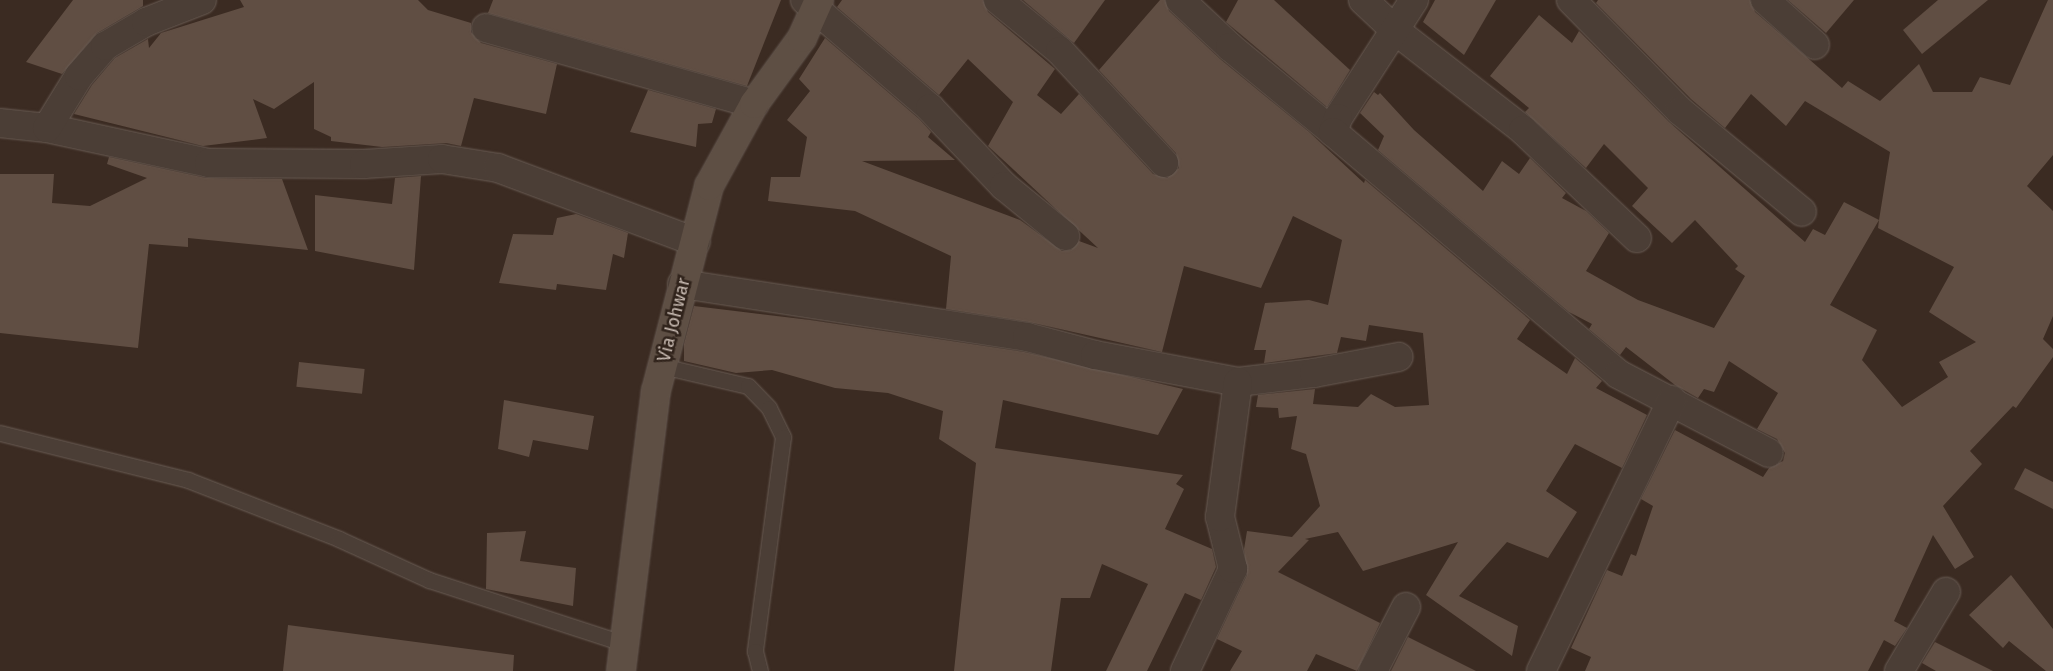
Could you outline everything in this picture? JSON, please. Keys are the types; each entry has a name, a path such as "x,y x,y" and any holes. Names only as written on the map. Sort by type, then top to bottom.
{"street":[{"path":"47,128 79,76 106,46 146,22 202,0"},
{"path":"998,0 1060,50 1164,163"},
{"path":"1180,0 1230,47 1618,374 1672,400 1769,453"},
{"path":"1363,0 1396,31 1523,130 1637,238"},
{"path":"1333,132 1338,118 1396,31 1414,0"},
{"path":"1571,0 1680,111 1802,212"},
{"path":"1765,0 1815,45"},
{"path":"813,3 930,108 1004,186 1065,236"},
{"name":"Via Johwar","path":"621,671 626,644 656,391 682,284 696,242 709,186 754,104 802,38 813,3"},
{"path":"486,28 754,104"},
{"path":"0,123 47,128 209,163 364,164 442,159 498,168 696,242"},
{"path":"682,284 1027,337 1095,355 1238,382 1314,373 1398,357"},
{"path":"1184,671 1233,568 1220,517 1238,382"},
{"path":"1541,671 1672,400"},
{"path":"1899,671 1946,592"},
{"path":"1373,671 1406,608"}],"lane":[{"path":"662,366 748,386 769,408 783,437 755,651 760,671"},
{"path":"0,433 188,480 339,539 429,580 626,644"}],"building":[{"path":"73,0 143,0 143,6 97,33 62,74 26,62"},
{"path":"240,0 418,0 428,10 471,23 471,32 481,43 557,64 546,114 474,98 461,146 446,143 382,147 331,141 331,137 314,129 314,82 274,109 253,99 267,138 203,146 74,114 92,85 115,58 148,39 149,48 161,33 244,7"},
{"path":"493,0 781,0 747,86 488,13"},
{"path":"842,0 983,0 988,12 1055,69 1037,95 1061,114 1079,94 1153,174 1167,178 1179,168 1176,153 1099,70 1160,0 1165,0 1169,11 1220,59 1309,132 1364,183 1365,180 1530,320 1517,339 1567,374 1575,358 1602,381 1596,388 1647,415 1622,468 1575,444 1546,491 1577,512 1548,558 1507,542 1459,596 1518,626 1512,656 1426,595 1458,542 1363,571 1338,532 1305,539 1309,540 1278,572 1380,623 1357,671 1316,654 1307,671 1230,671 1242,651 1217,639 1247,575 1244,549 1247,531 1292,537 1320,506 1306,454 1291,449 1297,416 1279,418 1278,408 1256,407 1258,395 1315,389 1313,404 1358,407 1371,394 1395,407 1429,405 1423,333 1369,325 1366,341 1341,337 1337,353 1264,363 1266,350 1254,350 1265,303 1309,300 1328,305 1342,240 1293,216 1261,288 1184,266 1162,352 1029,322 946,309 951,256 855,211 768,201 771,177 800,177 807,137 787,120 810,91 799,79 825,38 919,119 931,132 928,137 955,160 862,161 1020,220 1062,251 1071,250 1079,241 1098,248 988,146 1013,102 968,59 939,95 837,7"},
{"path":"1023,0 1105,0 1074,43"},
{"path":"1238,0 1274,0 1350,70 1327,107 1226,22"},
{"path":"1435,0 1496,0 1464,55 1423,22"},
{"path":"1598,0 1750,0 1755,12 1842,88 1848,81 1880,101 1919,64 1933,92 1972,92 1980,77 2010,85 2048,0 2053,0 2053,155 2027,186 2053,211 2053,316 2043,339 2053,349 2053,357 2016,408 2013,406 1970,451 1982,464 1943,506 1974,557 1955,569 1933,535 1894,621 1907,628 1895,646 1884,640 1868,671 1585,671 1591,657 1571,648 1607,570 1622,576 1631,554 1636,556 1653,506 1641,499 1675,430 1763,477 1769,468 1783,461 1785,453 1777,439 1757,429 1778,393 1729,361 1714,392 1704,389 1698,398 1675,385 1626,347 1620,355 1589,329 1592,324 1569,312 1378,150 1384,136 1360,113 1374,92 1378,95 1380,93 1414,130 1483,191 1502,161 1519,174 1530,158 1566,193 1562,198 1586,211 1609,233 1586,271 1638,300 1714,328 1745,276 1735,269 1738,266 1695,220 1672,243 1632,206 1648,188 1604,144 1586,168 1525,112 1529,108 1490,76 1539,15 1572,43 1579,31 1669,122 1805,242 1813,229 1825,235 1844,202 1879,220 1890,152 1805,101 1786,126 1751,94 1725,128 1691,99 1596,3","holes":["1879,220 1878,228 1954,267 1929,312 1976,342 1939,362 1948,377 1902,407 1862,360 1877,330 1830,305"]},
{"path":"1788,0 1854,0 1826,33"},
{"path":"1938,0 1988,0 1922,54 1903,30"},
{"path":"648,90 716,109 712,123 698,124 696,147 630,132"},
{"path":"109,157 206,178 282,179 308,250 188,238 188,247 149,244 138,348 0,333 0,174 54,174 52,203 90,206 147,178 107,164"},
{"path":"421,176 414,270 315,251 315,195 392,204 395,178"},
{"path":"576,214 628,233 624,258 613,254 606,290 557,284 556,290 499,283 513,234 553,235 557,218"},
{"path":"694,306 810,320 1024,352 1183,389 1158,435 1003,400 995,448 1183,475 1176,484 1184,489 1165,529 1212,549 1216,567 1201,600 1185,593 1147,671 1106,671 1148,584 1102,564 1090,598 1061,598 1051,671 954,671 976,463 939,439 943,411 888,393 835,388 772,370 736,373 684,361 684,344"},
{"path":"299,362 365,369 362,394 296,387"},
{"path":"504,400 594,416 588,450 533,440 529,457 498,449"},
{"path":"2025,468 2053,482 2053,509 2014,489"},
{"path":"526,531 520,561 576,568 573,606 486,589 487,533"},
{"path":"2011,575 2053,629 2053,671 2046,671 2009,641 2003,648 1969,615"},
{"path":"288,625 514,655 513,671 283,671"},
{"path":"1408,637 1476,671 1391,671"},
{"path":"1935,642 1993,671 1936,671 1922,663"}]}
